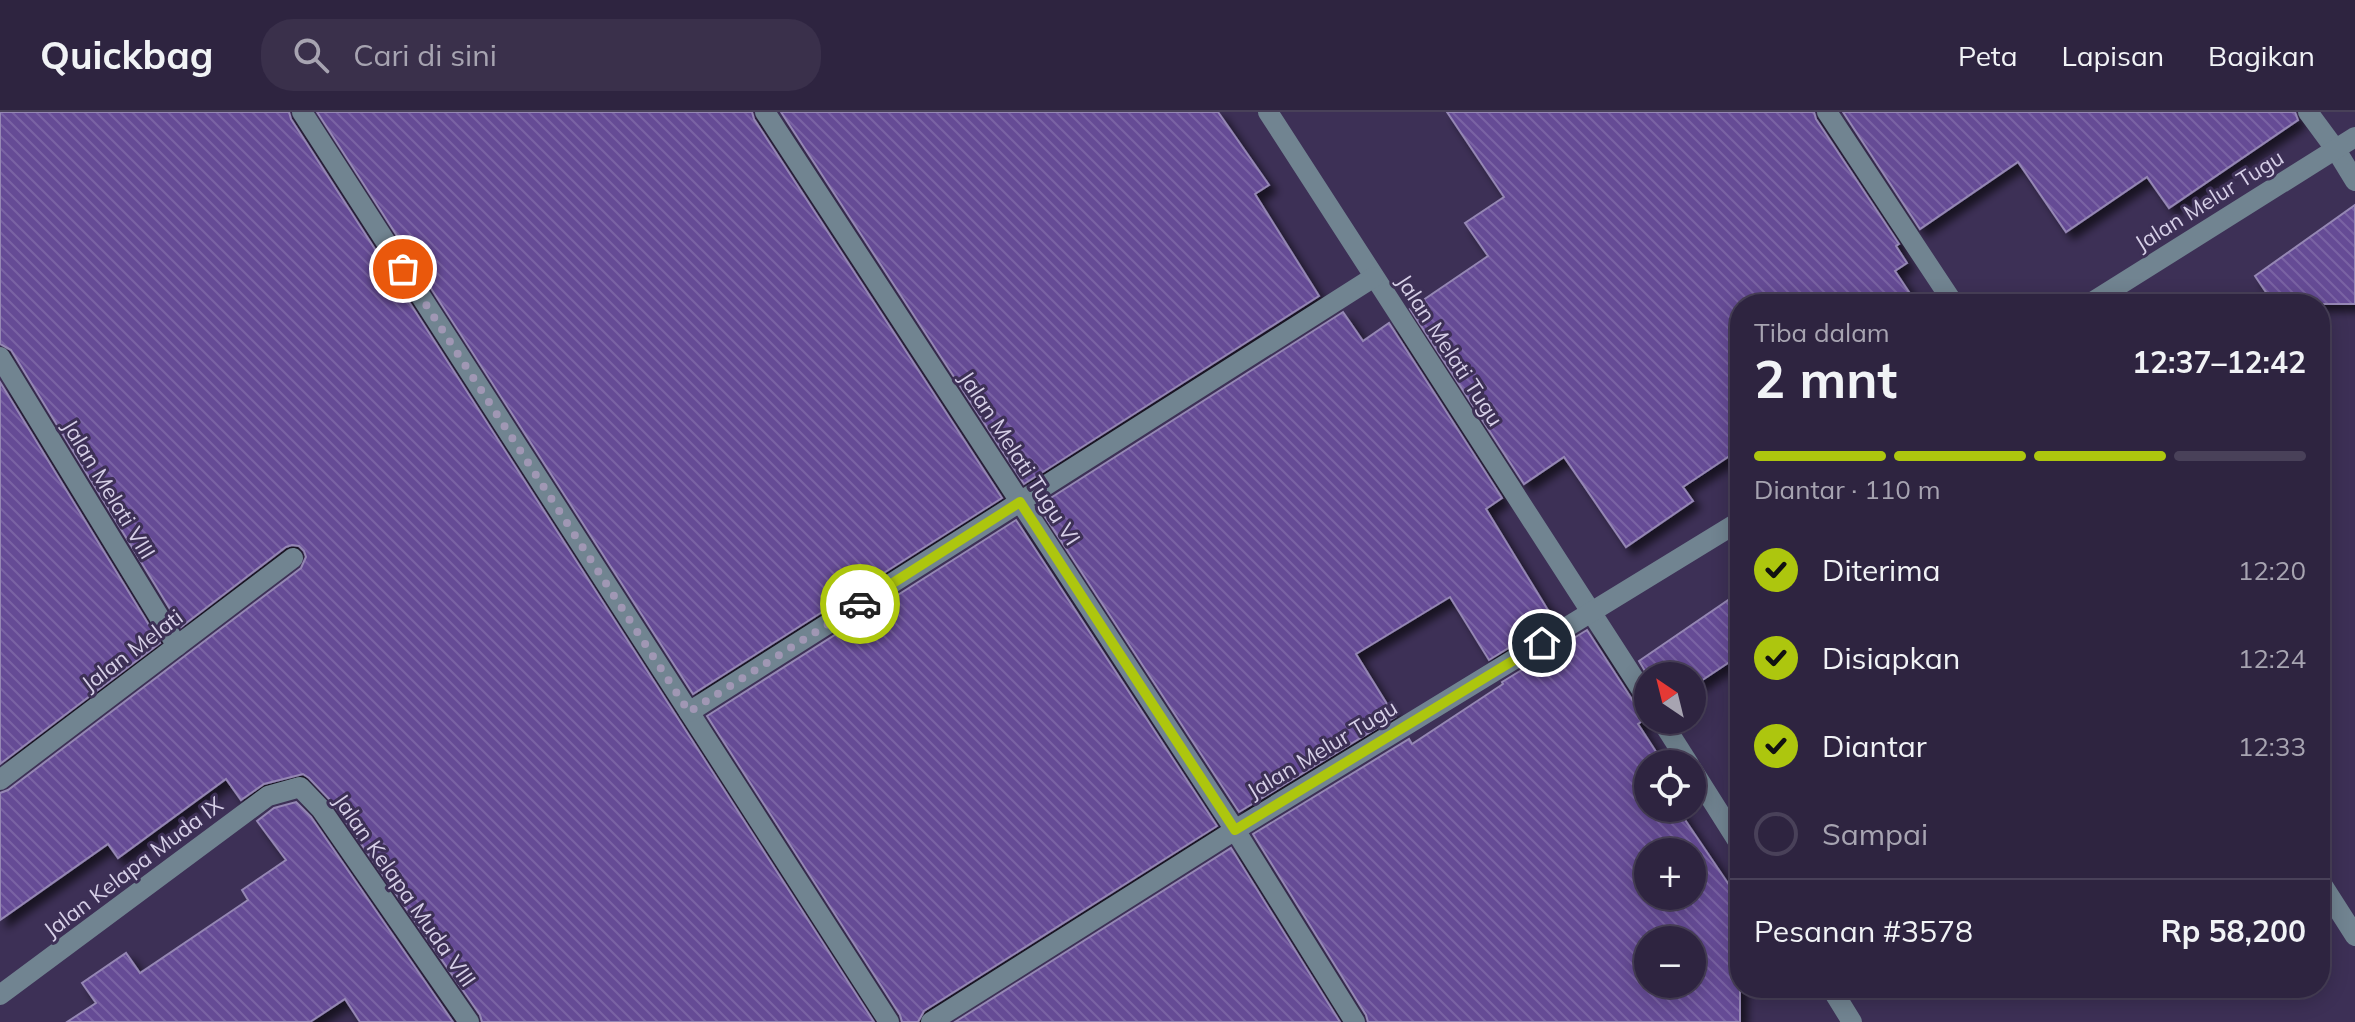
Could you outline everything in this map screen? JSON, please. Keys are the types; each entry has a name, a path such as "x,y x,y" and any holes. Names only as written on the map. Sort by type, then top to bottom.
{"street":[{"path":"302,112 889,1022"},
{"name":"Jalan Melati Tugu VI","path":"765,112 1235,830 1355,1022"},
{"name":"Jalan Melati Tugu","path":"1268,112 1593,612"},
{"path":"1827,112 1947,294"},
{"path":"2308,112 2355,181"},
{"name":"Jalan Melur Tugu","path":"2105,294 2355,137"},
{"path":"689,712 1374,277"},
{"name":"Jalan Melati VIII","path":"0,357 177,646"},
{"name":"Jalan Melur Tugu","path":"931,1022 1235,830 1730,527"},
{"name":"Jalan Melati","path":"0,780 293,558"},
{"path":"1593,612 1634,678"},
{"name":"Jalan Kelapa Muda IX","path":"0,995 268,796 300,787"},
{"name":"Jalan Kelapa Muda VIII","path":"300,787 321,809 469,1022"},
{"path":"1706,791 1730,829"},
{"path":"2330,897 2355,936"},
{"path":"1837,998 1852,1022"}],"building":[{"path":"0,112 289,112 874,1022 482,1022 332,802 303,774 264,784 241,800 226,779 118,858 108,844 0,920 0,793 301,568 306,557 299,546 286,547 181,627 11,350 0,344"},
{"path":"317,112 752,112 1002,498 693,694"},
{"path":"781,112 1218,112 1269,185 1255,194 1319,296 1024,484"},
{"path":"1447,112 1814,112 1899,244 1896,246 1907,263 1895,271 1910,294 1730,294 1730,456 1683,487 1693,501 1626,547 1564,457 1524,484 1410,309 1488,256 1465,223 1504,197"},
{"path":"1843,112 2295,112 2298,120 2169,208 2147,177 2066,232 2018,162 1920,229"},
{"path":"2355,205 2355,304 2330,304 2330,294 2267,294 2255,276"},
{"path":"1343,312 1363,341 1389,323 1502,498 1486,509 1554,620 1489,660 1450,597 1356,654 1395,717 1239,812 1038,506"},
{"path":"0,382 160,643 0,764"},
{"path":"1016,520 1217,826 924,1011 918,1022 902,1022 707,716"},
{"path":"1730,599 1730,662 1706,678 1706,662 1640,662"},
{"path":"1587,630 1634,702 1634,734 1644,734 1655,750 1634,750 1634,822 1686,822 1697,838 1634,838 1634,910 1706,910 1706,851 1730,886 1730,998 1740,998 1740,1022 1368,1022 1253,834 1409,739 1412,744 1502,682"},
{"path":"296,802 311,817 453,1022 360,1022 345,999 310,1022 67,1022 96,1003 82,983 126,953 140,973 248,900 242,890 286,860 257,821 274,808"},
{"path":"1231,848 1340,1022 955,1022"}],"way so far":[{"path":"403,269 689,712 860,604"}],"route":[{"path":"860,604 1020,502 1235,830 1542,643"}]}
